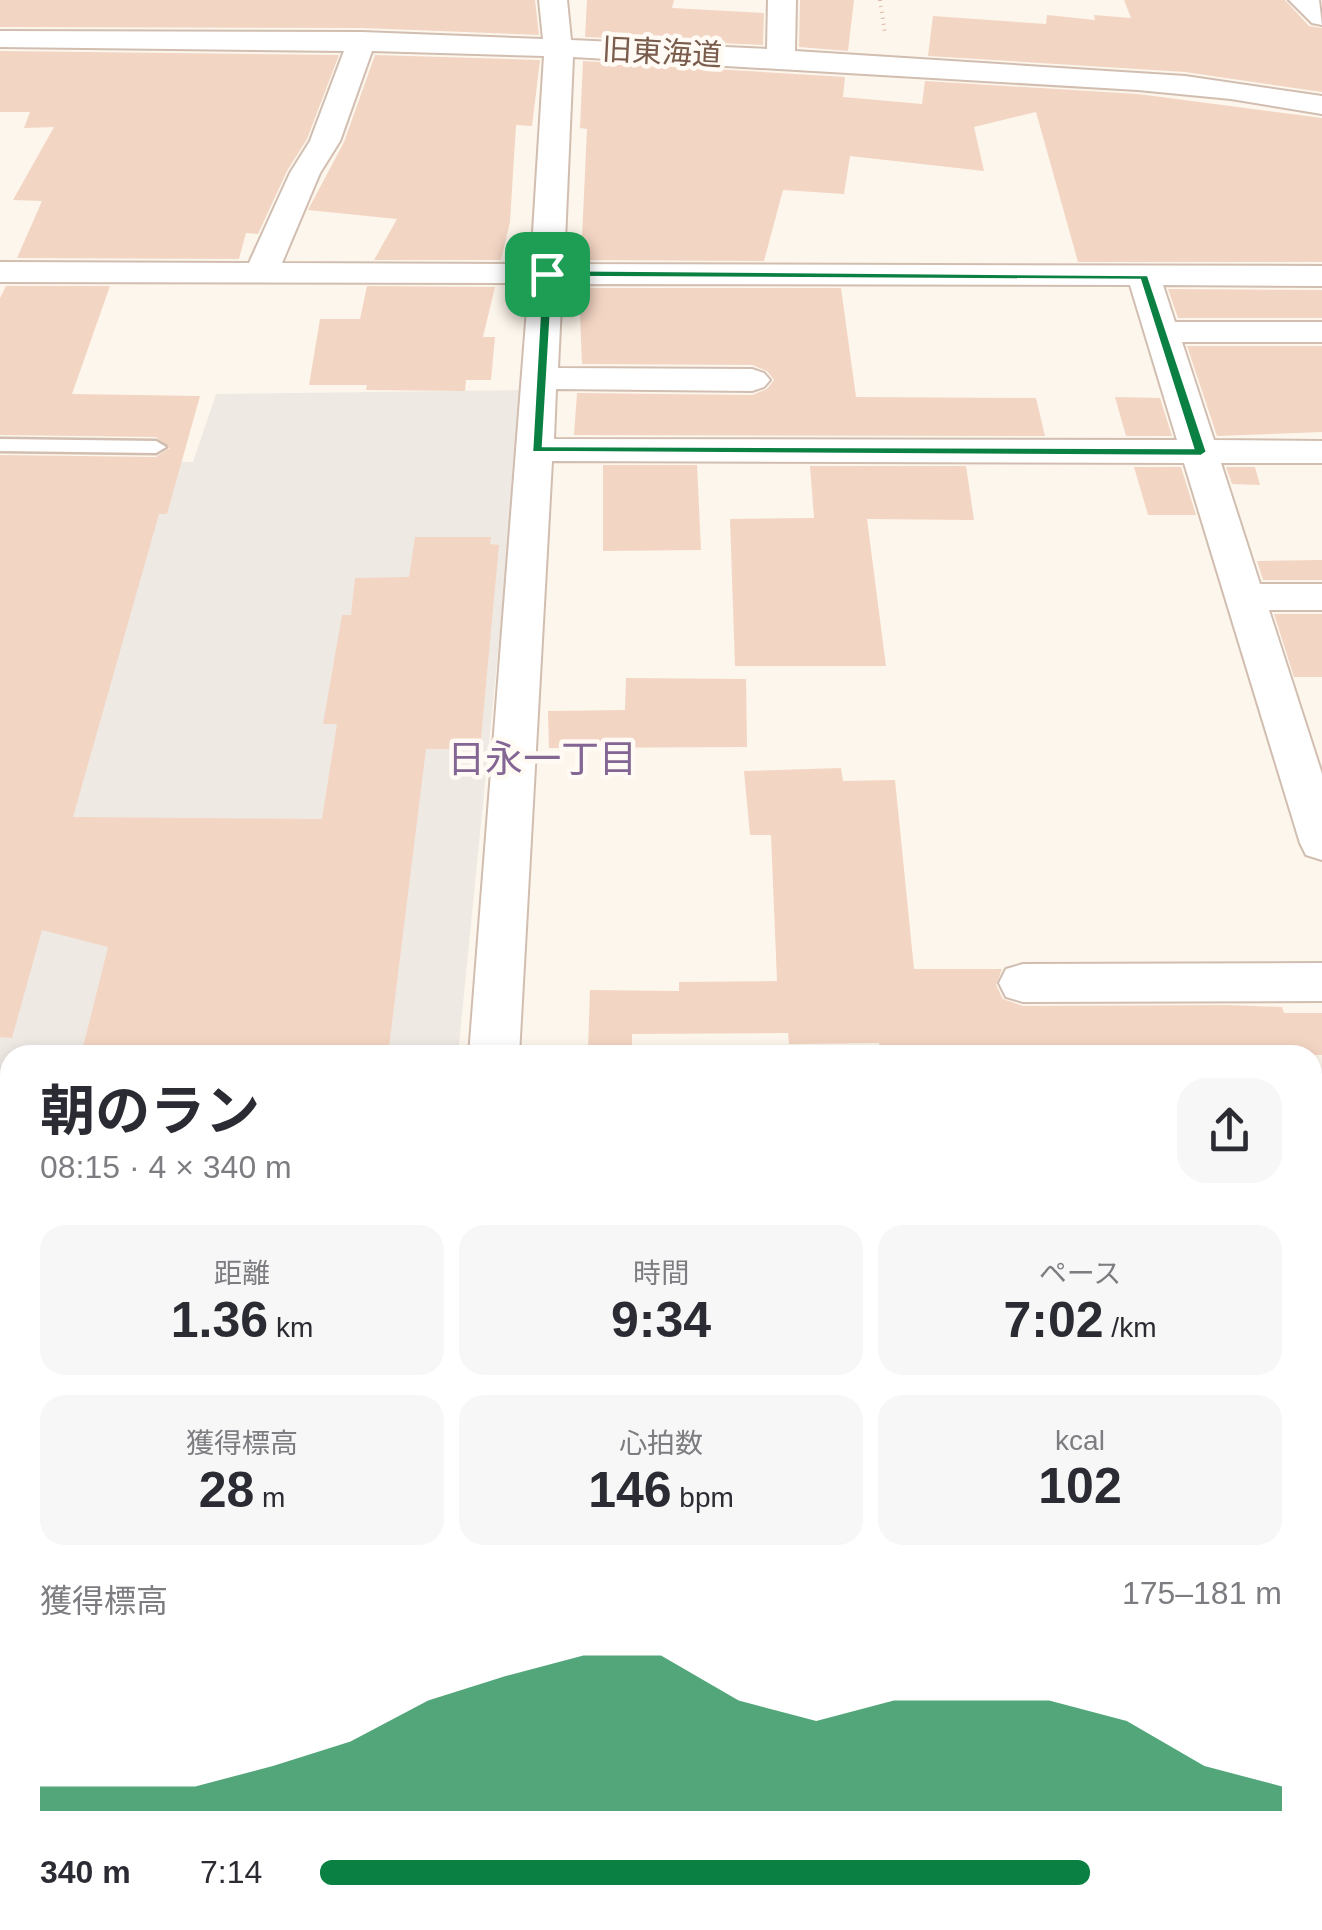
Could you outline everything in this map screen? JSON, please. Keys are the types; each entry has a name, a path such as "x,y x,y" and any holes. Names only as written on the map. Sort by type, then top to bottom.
{"street":[{"path":"495,1045 547,274 559,47 553,0"},
{"path":"780,59 782,0"},
{"path":"1303,0 1322,17"},
{"name":"旧東海道","path":"0,39 362,40 559,47 1199,88 1322,104"},
{"path":"261,273 305,173 324,141 362,40"},
{"path":"0,272 1322,276"},
{"path":"1144,277 1322,843"},
{"path":"1161,332 1322,332"},
{"path":"541,378 752,380"},
{"path":"536,450 1322,452"},
{"path":"1244,598 1322,597"},
{"path":"1023,983 1322,982"}],"lane":[{"path":"0,446 156,447"}],"shaded area":[{"path":"524,390 459,1045 0,1045 0,459 193,462 216,394"}],"building":[{"path":"0,0 535,0 539,35 362,28 0,27"},
{"path":"587,0 674,0 672,8 764,13 763,45 585,37"},
{"path":"800,0 854,0 848,51 799,47"},
{"path":"1124,0 1285,0 1309,26 1322,28 1322,92 1185,72 928,56 933,16 1046,24 1047,15 1095,20 1094,15 1131,18"},
{"path":"0,51 339,55 307,139 287,171 258,234 246,233 239,259 17,258 42,201 13,200 54,127 24,128 30,112 0,112"},
{"path":"375,55 540,60 532,126 516,125 510,222 501,260 374,260 397,219 308,210 344,142"},
{"path":"583,61 845,77 843,97 922,104 925,81 1138,94 1322,118 1322,262 1078,262 1036,112 974,127 984,171 850,156 844,194 783,190 764,261 581,260 587,129 580,128"},
{"path":"6,286 110,286 72,394 200,396 167,514 159,514 73,817 322,819 337,724 323,724 342,615 351,615 355,578 409,577 415,537 491,537 490,544 499,545 480,749 426,749 389,1045 84,1045 108,947 42,930 12,1038 0,1037 0,455 156,457 170,448 156,437 0,435 0,298"},
{"path":"367,286 495,287 483,337 495,337 491,380 466,380 465,391 309,385 320,319 360,319"},
{"path":"579,288 841,288 856,397 1036,398 1045,436 574,435 577,393 752,395 767,389 774,380 767,371 752,365 582,364"},
{"path":"1168,289 1322,290 1322,318 1178,318"},
{"path":"1187,346 1322,346 1322,432 1217,436"},
{"path":"1115,397 1160,398 1172,436 1126,436"},
{"path":"603,465 697,465 701,550 603,551"},
{"path":"810,466 966,466 974,520 867,519 886,666 735,666 730,519 814,518"},
{"path":"1134,467 1181,467 1196,515 1148,515"},
{"path":"1226,467 1255,467 1260,485 1232,484"},
{"path":"1322,560 1322,580 1263,580 1257,561"},
{"path":"1274,614 1322,614 1322,677 1294,677"},
{"path":"626,678 746,679 747,747 549,748 548,711 625,710"},
{"path":"841,768 843,781 895,780 914,969 1002,969 996,985 1003,999 1023,1006 1227,1005 1282,1007 1284,1013 1322,1013 1322,1045 789,1044 788,1033 632,1034 632,1045 588,1045 590,990 679,991 679,982 777,981 771,835 750,835 744,771"}],"district":[{"name":"日永一丁目","path":"542,759"}],"route":[{"path":"547,274 1144,277 1201,452 536,450 547,274"}]}
